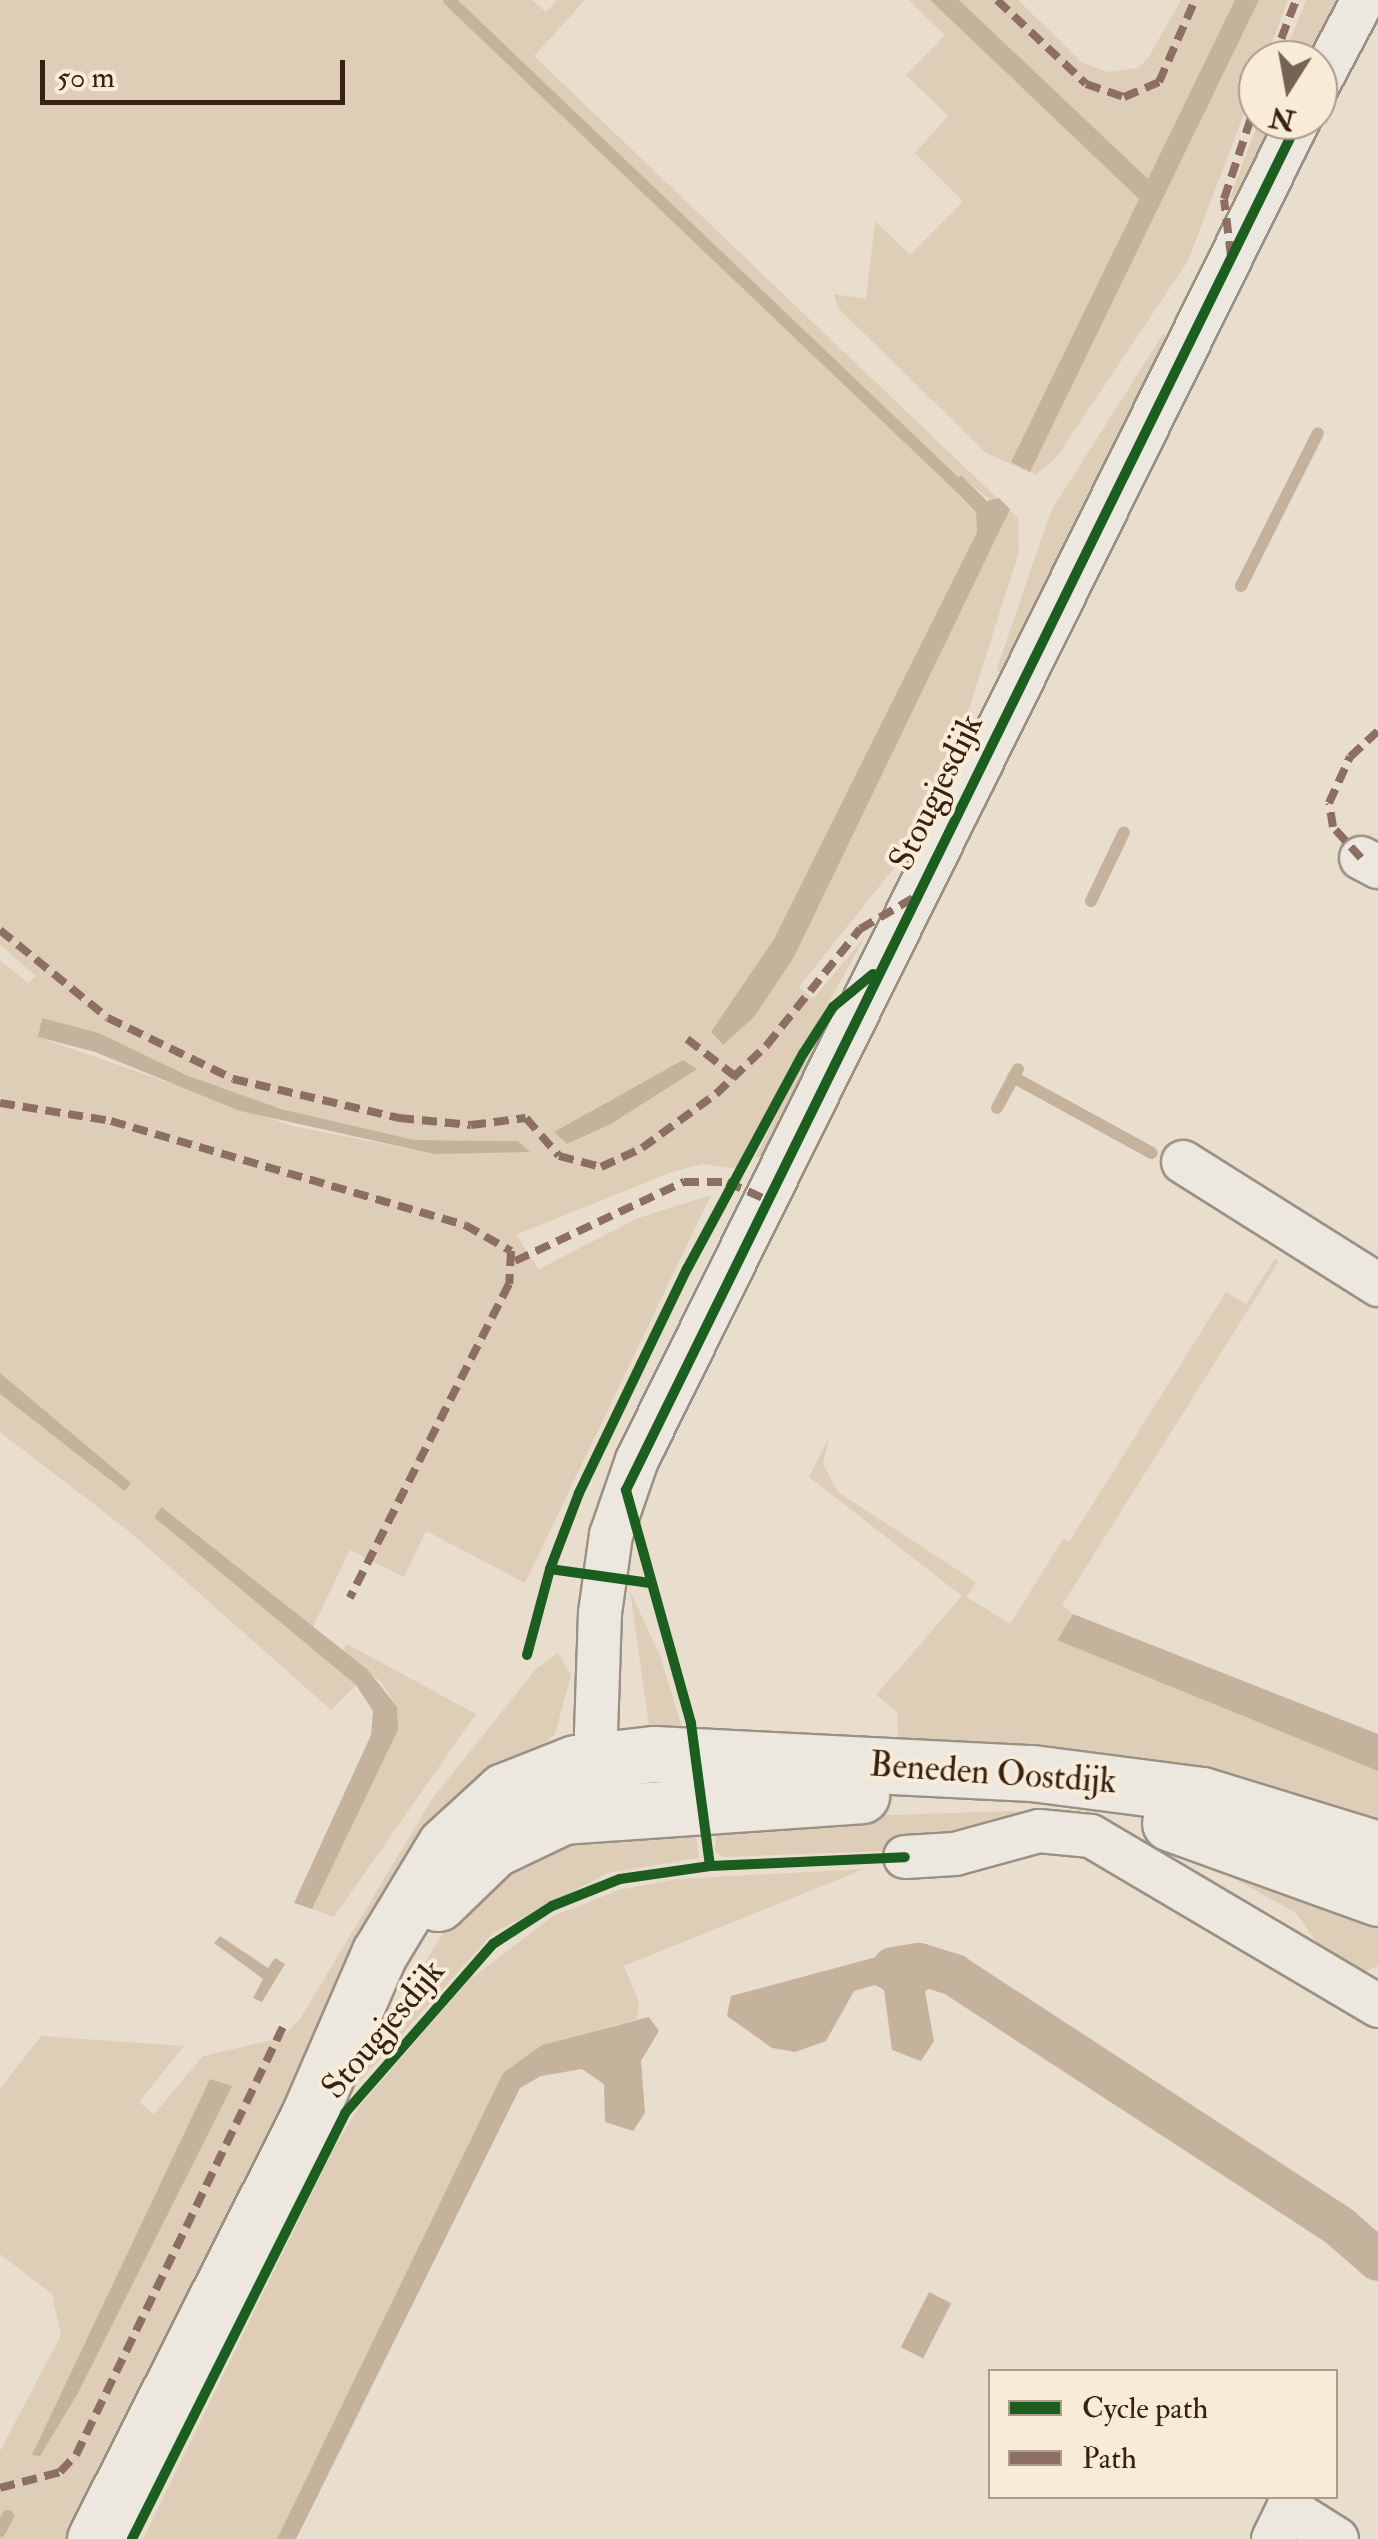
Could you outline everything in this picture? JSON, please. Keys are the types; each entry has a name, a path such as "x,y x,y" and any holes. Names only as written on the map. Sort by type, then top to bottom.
{"main road":[{"name":"Beneden Oostdijk","path":"607,1783 740,1756 1105,1780 1242,1805 1378,1849"},
{"name":"Beneden Oostdijk","path":"607,1783 1053,1800 1184,1826 1378,1898"},
{"name":"Stougjesdijk","path":"94,2539 310,2114 354,2000 444,1845 504,1791 607,1783"}],"street":[{"path":"1338,47 1363,0"},
{"name":"Stougjesdijk","path":"607,1783 595,1686 604,1576 637,1460 1290,140"},
{"path":"1184,1162 1378,1285"},
{"path":"905,1857 956,1854 1039,1831 1092,1836 1378,2006"},
{"path":"1273,2539 1288,2508 1337,2539"}],"shaded area":[{"path":"0,0 532,0 546,12 557,0 585,0 534,56 1018,518 1019,552 945,784 914,843 799,987 813,999 864,938 738,1169 703,1164 672,1172 516,1235 539,1269 638,1218 711,1195 525,1583 426,1531 404,1577 350,1550 313,1627 163,1507 154,1516 356,1685 331,1710 130,1532 0,1432 0,1394 123,1491 130,1483 0,1373 0,960 28,983 36,976 0,945","holes":["961,475 1004,513 996,536 794,957 754,1017 723,1045 711,1033 774,939 977,532 976,512 951,486","42,1019 99,1033 186,1075 281,1109 414,1140 518,1141 529,1151 434,1154 293,1126 38,1037","683,1060 696,1069 611,1124 567,1144 555,1133"]},
{"path":"908,0 930,0 1139,199 1011,462 1259,0 1288,0 1273,40 1238,40 1238,130 1188,261 1057,457 1036,475 986,453 837,307 834,294 866,299 875,221 910,255 963,201 915,153 948,116 906,75 945,35"},
{"path":"930,0 959,0 1148,179 1235,0 1259,0 1030,472 1011,462 1139,199"},
{"path":"959,0 1018,0 1083,63 1108,72 1138,68 1148,58 1181,0 1235,0 1148,180"},
{"path":"1306,0 1336,0 1316,40 1290,40"},
{"path":"1252,140 1266,140 1236,200 1230,198"},
{"path":"1163,334 1169,339 1003,673 996,671 1051,511"},
{"path":"961,475 987,501 999,498 1010,509 794,957 754,1017 723,1045 711,1032 774,939 977,532 976,512 951,486"},
{"path":"42,1018 99,1033 186,1075 281,1109 414,1140 518,1141 530,1152 434,1154 240,1111 95,1052 38,1037"},
{"path":"822,1037 762,1157 756,1157 800,1068"},
{"path":"683,1060 697,1069 611,1124 567,1144 554,1132"},
{"path":"1275,1258 1279,1261 1062,1605 1073,1614 1057,1639 1378,1771 1378,1834 899,1755 897,1712 876,1695 962,1596 809,1477 829,1438 823,1464 838,1492 976,1582 967,1597 1010,1624 1063,1539 1069,1542 1226,1292 1246,1304"},
{"path":"0,1373 131,1483 128,1487 124,1491 0,1394"},
{"path":"162,1507 368,1670 397,1707 398,1730 312,1909 294,1903 371,1735 373,1711 356,1685 154,1517"},
{"path":"630,1591 660,1656 684,1733 650,1733"},
{"path":"1073,1614 1378,1734 1378,1771 1057,1640"},
{"path":"347,1644 476,1714 334,1917 312,1909 393,1740 397,1707 382,1683 343,1650"},
{"path":"558,1653 571,1675 555,1734 512,1772 71,2539 0,2539 0,2451 61,2335 52,2294 0,2254 0,2089 41,2036 184,2046 139,2102 154,2114 203,2056 281,2038 300,2019 432,1799 536,1669","holes":["210,2080 231,2087 77,2395 33,2455"]},
{"path":"1041,1813 939,1849 722,1857 715,1851 717,1821"},
{"path":"694,1818 699,1858 608,1873 493,1933 335,2109 464,1899 557,1835"},
{"path":"1155,1830 1359,1904 1378,1921 1378,1966 1365,1971 1343,1962 1319,1946 1296,1913 1190,1854 1162,1853"},
{"path":"864,1869 624,1966 639,2002 637,2019 542,2045 503,2073 277,2539 143,2539 333,2150 359,2107 468,1981 553,1916 619,1890 677,1879"},
{"path":"220,1936 268,1968 275,1958 285,1964 262,2002 253,1998 263,1979 214,1943"},
{"path":"906,1949 924,1950 950,1966 925,1992 934,2041 921,2061 892,2050 884,1990 875,1985 854,1991 826,2041 795,2052 772,2048 727,2016 731,1996"},
{"path":"649,2017 659,2031 641,2061 645,2113 633,2131 605,2122 604,2084 582,2069 541,2076 520,2088 296,2539 277,2539 503,2073 542,2045"},
{"path":"210,2079 232,2086 77,2395 40,2456 32,2455"},
{"path":"929,2292 951,2303 923,2359 901,2347"}],"waterway":[{"path":"449,0 964,491"},
{"path":"1241,586 1318,433"},
{"path":"1091,901 1124,832"},
{"path":"997,1108 1018,1069"},
{"path":"1013,1077 1152,1153"},
{"path":"893,1968 919,1964 954,1975 1340,2227 1378,2260"},
{"path":"0,2531 8,2516"}],"marked path":[{"path":"997,0 1086,84 1124,97 1159,82 1195,0"},
{"path":"1281,40 1296,0"},
{"path":"1231,256 1224,199 1244,140"},
{"path":"1361,858 1333,827 1329,803 1350,757 1378,731"},
{"path":"0,930 108,1018 233,1079 399,1118 471,1125 526,1118 559,1156 601,1167 642,1148 716,1094 767,1045 860,929 915,897"},
{"path":"687,1039 736,1077"},
{"path":"0,1103 111,1121 465,1225 511,1251 509,1284 350,1598"},
{"path":"515,1261 684,1182 727,1182 765,1199"},
{"path":"0,2488 60,2472 76,2455 285,2022"}],"cycle path":[{"path":"710,1866 691,1723 626,1490 1289,140"},
{"path":"550,1569 579,1493 687,1269 803,1054 833,1007 873,974"},
{"path":"527,1655 550,1569 650,1583"},
{"path":"132,2539 345,2113 493,1944 552,1906 620,1879 710,1866 905,1857"}]}
